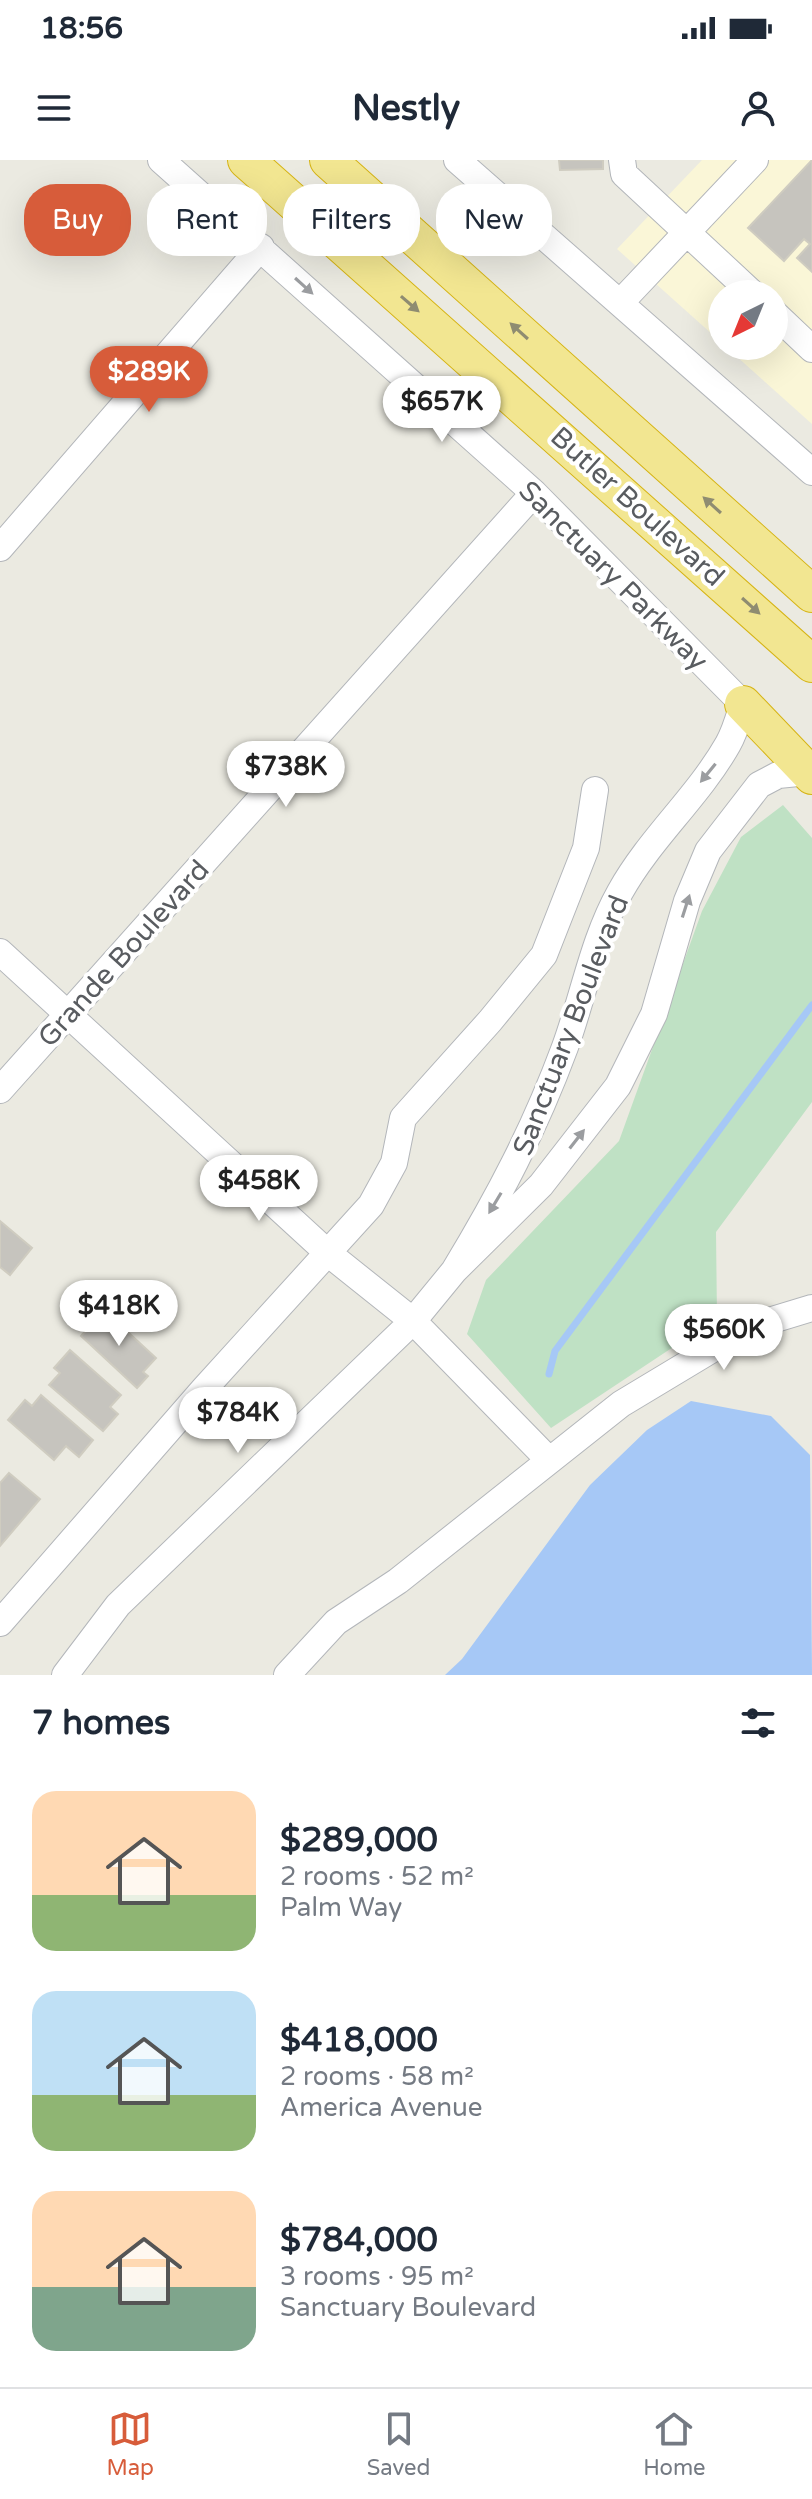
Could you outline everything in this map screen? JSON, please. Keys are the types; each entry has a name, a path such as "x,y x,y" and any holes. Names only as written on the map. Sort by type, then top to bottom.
{"highway":[{"name":"Butler Boulevard","path":"246,160 812,664"},
{"name":"Butler Boulevard","path":"328,160 812,594"},
{"path":"743,704 810,774"}],"street":[{"name":"Sanctuary Parkway","path":"161,160 189,184"},
{"path":"457,160 812,472"},
{"path":"622,160 624,174 738,280"},
{"path":"620,303 755,160"},
{"name":"Sanctuary Parkway","path":"267,252 534,493 743,704"},
{"path":"0,548 253,256"},
{"path":"788,326 812,349"},
{"name":"Grande Boulevard","path":"0,1090 534,493"},
{"name":"Sanctuary Boulevard","path":"454,1271 507,1183 546,1099 572,1027 597,941 620,891 659,832 730,742 743,704"},
{"name":"Sanctuary Boulevard","path":"65,1675 118,1605 413,1321 454,1271 541,1185 618,1086 654,1014 687,901 708,851 759,785 778,775 810,774"},
{"path":"0,1623 194,1400 371,1205 394,1163 403,1118 544,955 586,848 595,790"},
{"path":"0,952 329,1254 413,1321 549,1460"},
{"path":"287,1675 336,1622 398,1581 621,1404 749,1327 812,1308"}],"shaded area":[{"path":"702,160 812,160 812,424 741,360 788,360 788,280 708,280 708,330 617,249"}],"green space":[{"path":"783,805 812,838 812,1102 716,1232 717,1318 551,1428 467,1334 486,1280 619,1141 702,911 741,837"}],"water":[{"path":"691,1401 771,1416 810,1455 812,1675 445,1675 462,1659 590,1485 647,1430"}],"building":[{"path":"559,160 603,160 603,169 560,170"},
{"path":"812,160 812,272 797,258 810,244 804,239 784,261 748,228"},
{"path":"0,1221 32,1248 10,1275 0,1267"},
{"path":"104,1310 156,1358 143,1372 148,1376 137,1388 81,1336"},
{"path":"70,1350 121,1395 110,1407 118,1414 103,1431 49,1385 60,1373 54,1368"},
{"path":"41,1395 93,1440 79,1457 66,1446 54,1460 8,1420 25,1400 32,1406"},
{"path":"9,1473 40,1499 0,1546 0,1483"}],"waterway":[{"path":"549,1374 555,1351 812,1005"}]}
